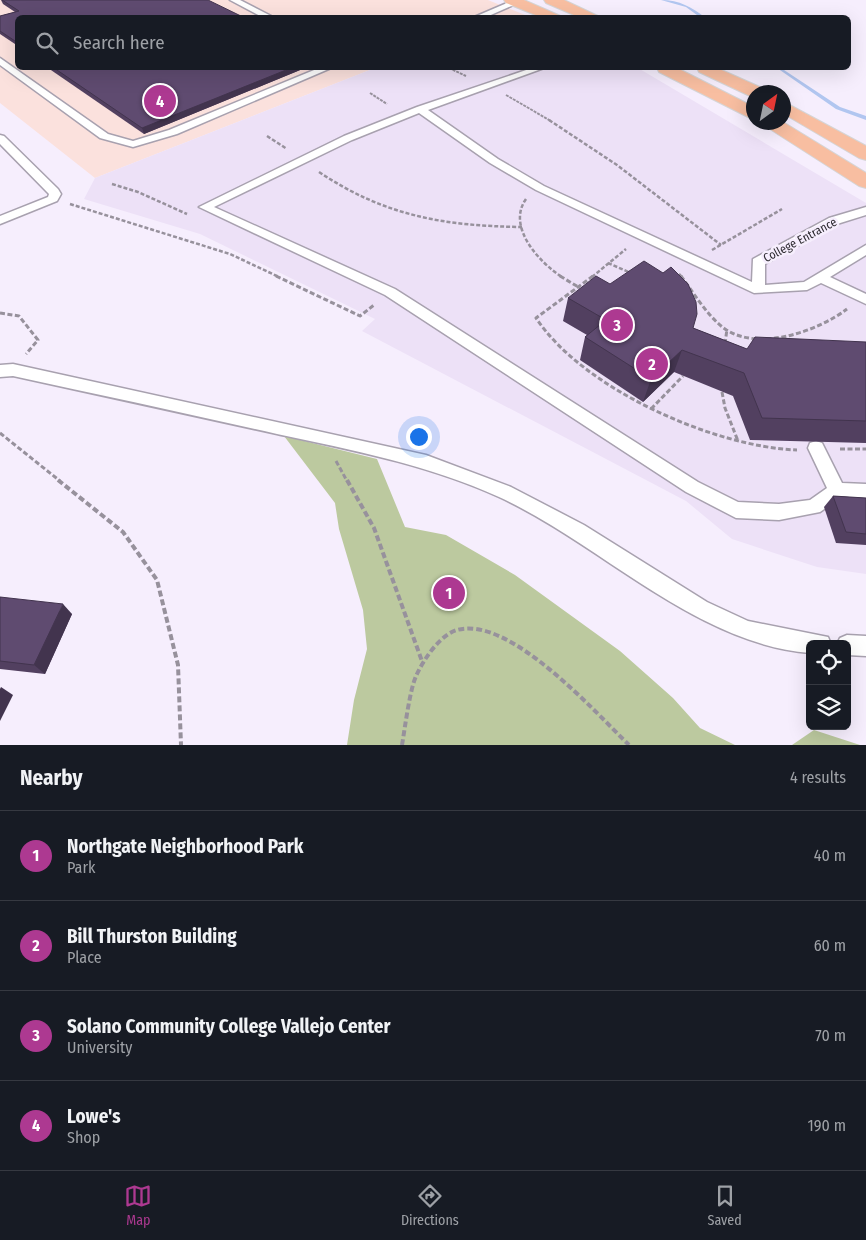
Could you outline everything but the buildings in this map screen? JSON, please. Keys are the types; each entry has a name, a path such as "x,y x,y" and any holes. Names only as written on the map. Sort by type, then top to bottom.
{"main road":[{"path":"551,0 588,15"},
{"path":"516,1 551,15"},
{"path":"669,70 746,111"},
{"path":"709,70 746,87"},
{"path":"791,110 866,154"},
{"path":"782,130 866,182"}],"lane":[{"path":"234,0 266,15"},
{"path":"483,15 516,1"},
{"path":"0,61 104,136 133,144 173,132 321,70"},
{"path":"534,70 420,109 302,160 205,207 390,292 692,488 736,510 779,512 814,507 837,490 866,491"},
{"path":"420,109 494,161 540,188 695,262 759,290 807,286 821,278 834,266 866,249"},
{"path":"0,138 55,194 53,199 0,220"},
{"name":"College Entrance","path":"759,290 758,262 833,221 866,211"},
{"path":"821,278 866,299"},
{"path":"0,371 13,370 426,462 505,492 578,531 700,609 747,631 806,643"},
{"path":"816,448 837,490"},
{"path":"851,645 866,646"}],"path":[{"path":"453,70 487,85 567,130 650,188 721,245"},
{"path":"267,136 341,188 402,214 433,222 465,226 522,227"},
{"path":"540,188 523,203 520,210 522,227 529,244 544,264 556,275 586,292"},
{"path":"71,204 230,254 360,316 377,303"},
{"path":"679,274 721,245 782,209"},
{"path":"626,249 579,288 536,318 553,341 581,365 651,409 738,441 788,451 816,448 866,450"},
{"path":"608,263 637,277"},
{"path":"0,313 11,312 21,316 38,340 31,349"},
{"path":"725,346 726,330"},
{"path":"749,336 752,344"},
{"path":"651,409 683,376"},
{"path":"722,392 725,408 738,441"},
{"path":"0,432 123,532 157,580 178,665 181,745"},
{"path":"325,438 326,452 336,459 374,528 423,664"},
{"path":"402,745 416,675 442,638 456,630 470,628 496,634 553,670 629,745"}],"shaded area":[{"path":"0,0 488,0 525,15 15,15 15,70 370,70 95,178 0,103"},
{"path":"370,70 641,70 866,203 866,574 817,567 732,539 686,501 362,331 375,319 200,234 84,199 95,178"}],"green space":[{"path":"284,436 377,459 405,527 446,535 515,575 620,651 673,698 700,728 735,745 347,745 354,700 367,649 363,610 339,529 335,503"},
{"path":"814,730 860,745 792,745"}],"waterway":[{"path":"663,0 687,6 700,15"},
{"path":"782,70 838,108 866,118"}],"place":[{"name":"Lowe's","path":"160,101"},
{"name":"Solano Community College Vallejo Center","path":"617,325"},
{"name":"Bill Thurston Building","path":"652,364"},
{"name":"Northgate Neighborhood Park","path":"449,593"}]}
